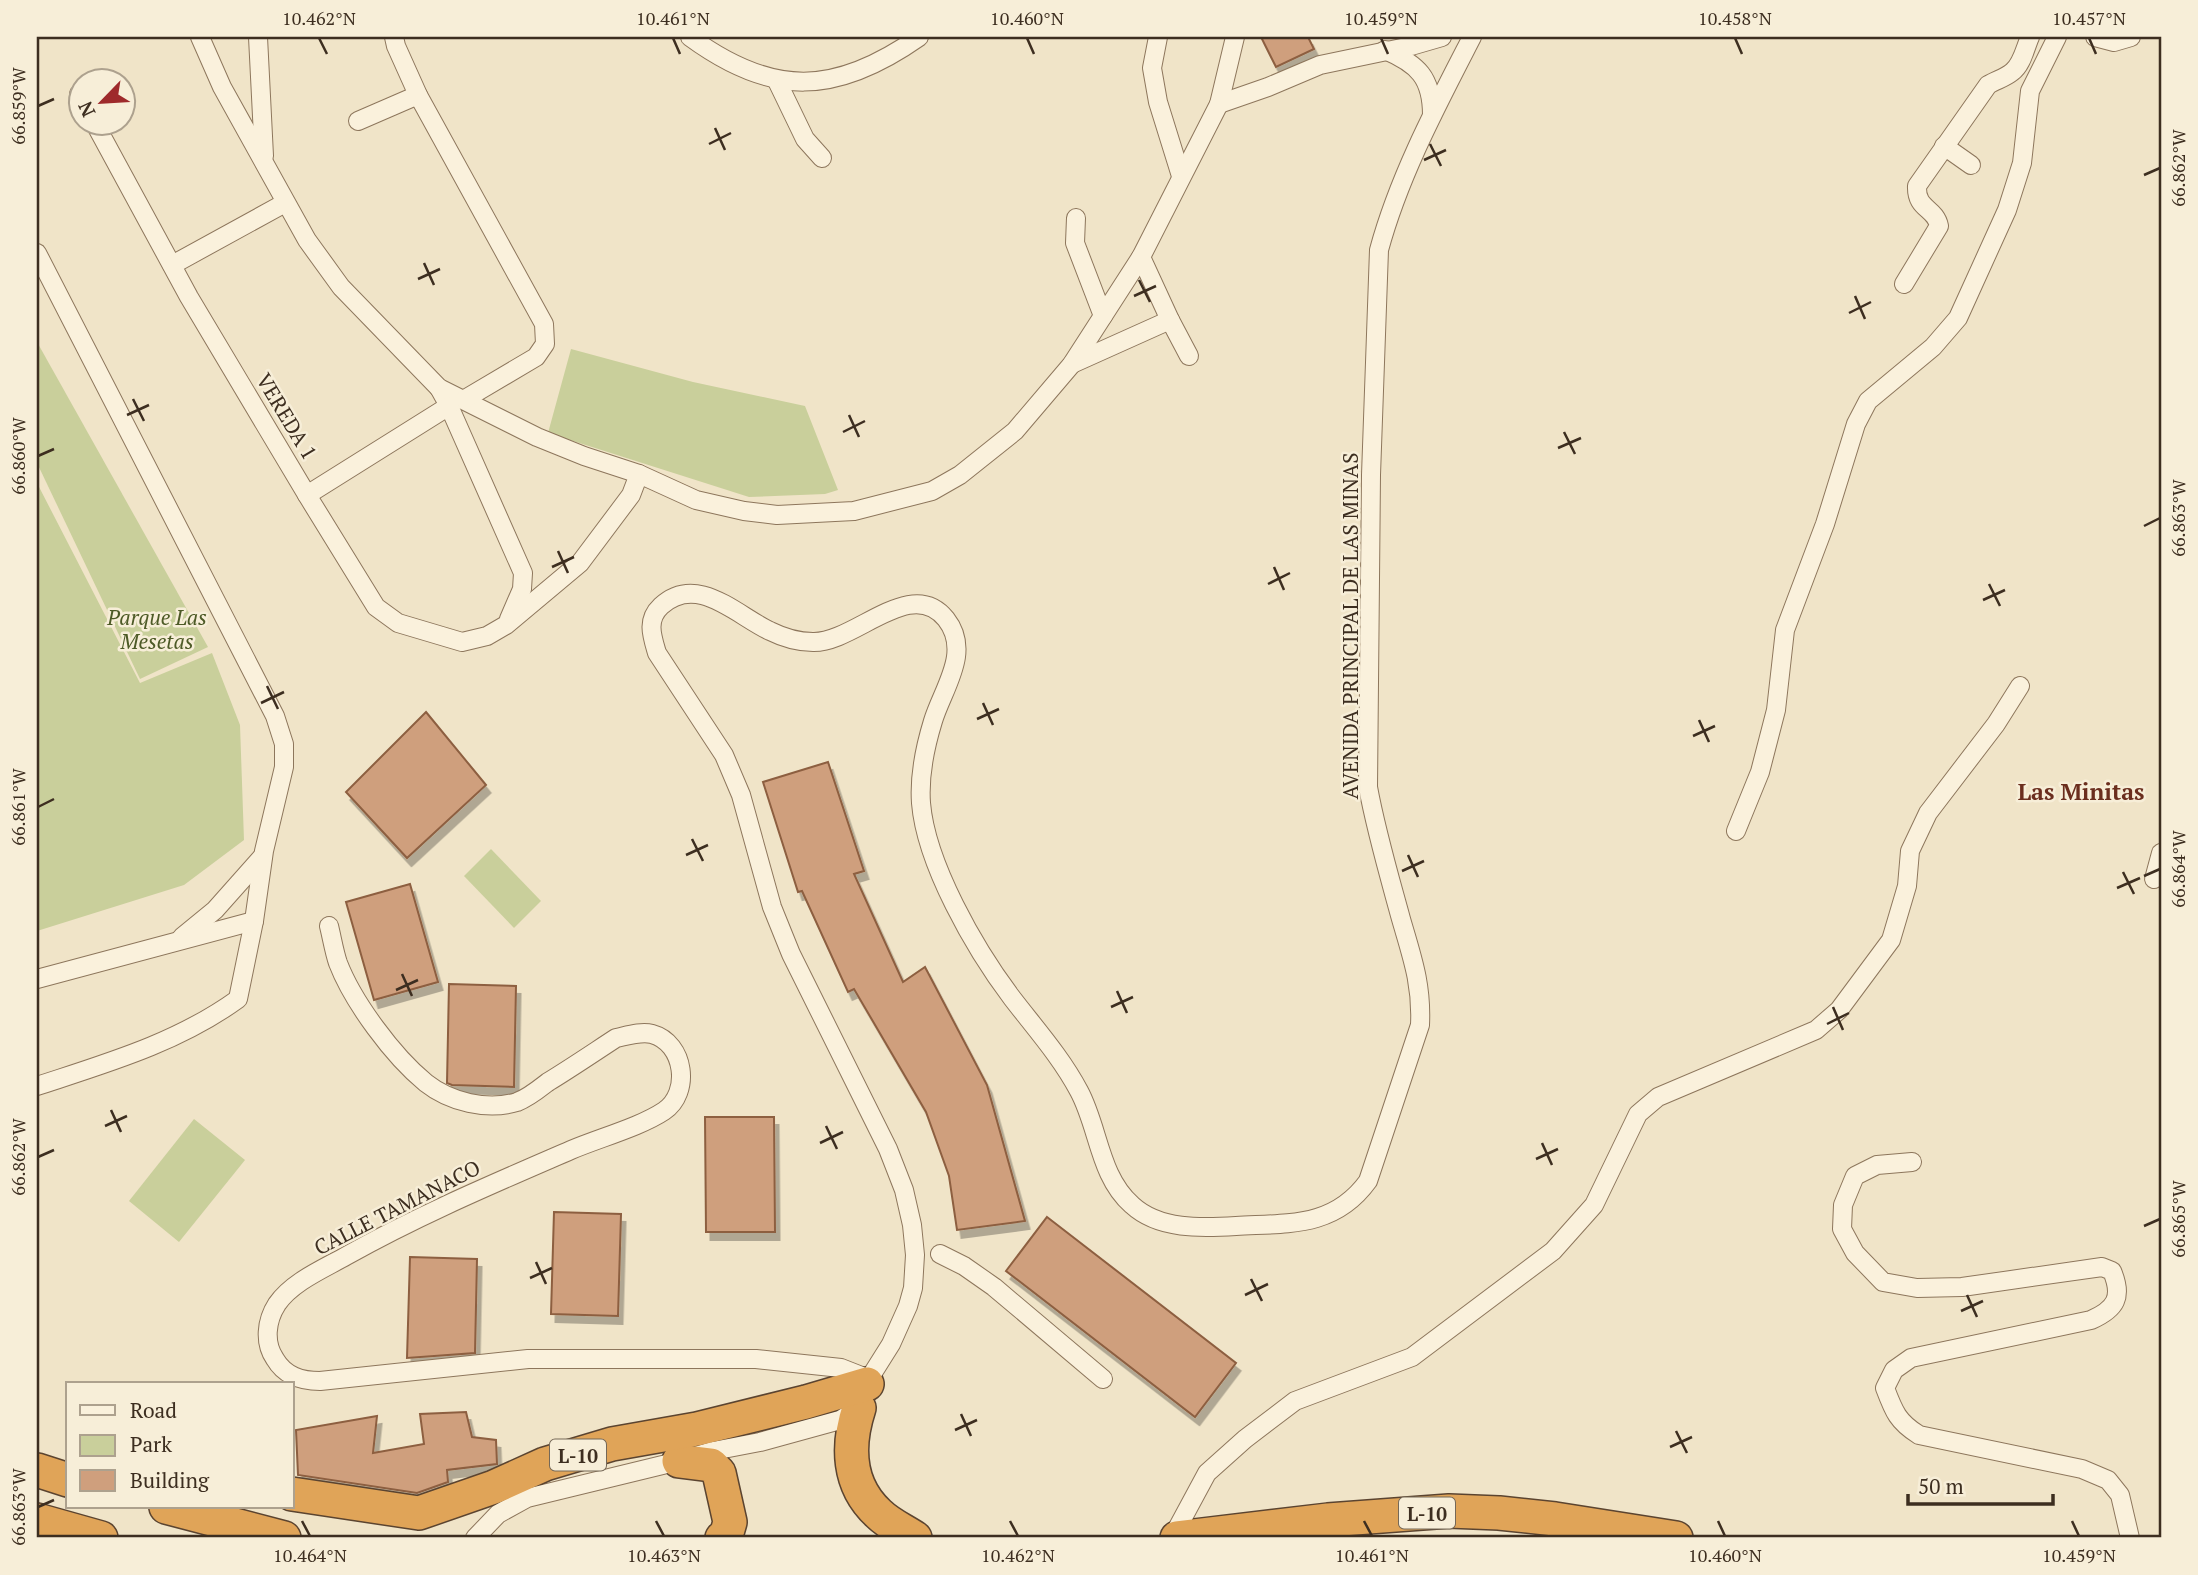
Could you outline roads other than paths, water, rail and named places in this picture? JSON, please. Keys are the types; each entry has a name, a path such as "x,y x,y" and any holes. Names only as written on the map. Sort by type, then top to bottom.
{"highway":[{"name":"L-10","path":"294,1494 419,1513 494,1487 545,1464 612,1444 697,1429 865,1390"},
{"path":"865,1390 851,1443 851,1467 877,1513 915,1538"},
{"path":"679,1461 711,1465 719,1473 730,1522 726,1536 722,1538"},
{"path":"37,1470 66,1479"},
{"path":"186,1508 284,1538"},
{"name":"L-10","path":"1175,1538 1328,1520 1449,1511 1555,1519 1676,1538"},
{"path":"37,1520 101,1538"}],"street":[{"path":"200,37 222,86 307,240 341,287 439,388 457,402 537,437 639,474 696,500 755,512 813,514 854,511 932,491 991,453 1038,406 1072,364 1141,257 1219,104 1235,37"},
{"path":"258,37 264,159"},
{"path":"307,495 457,402 536,357 545,344 544,324 418,95 394,37"},
{"path":"690,37 718,57 748,72 777,81 797,83 826,80 853,72 919,37"},
{"path":"1158,37 1152,68 1158,102 1181,176"},
{"path":"1219,104 1320,65 1442,37"},
{"name":"AVENIDA PRINCIPAL DE LAS MINAS","path":"865,1390 891,1344 913,1288 915,1255 912,1224 904,1190 888,1149 791,954 772,906 741,795 724,755 657,653 651,620 659,608 671,599 685,593 702,595 719,601 769,631 805,642 821,642 839,638 899,607 928,605 940,612 956,636 957,650 955,665 934,717 923,765 921,803 926,829 946,887 984,960 1077,1087 1095,1127 1111,1179 1123,1196 1150,1218 1189,1226 1311,1221 1345,1207 1368,1181 1420,1025 1421,998 1416,970 1375,824 1368,787 1369,597 1379,250 1388,218 1432,115 1472,37"},
{"path":"1904,284 1939,226 1937,219 1920,204 1916,195 1917,186 1988,85 2010,74 2017,67 2030,37"},
{"path":"1736,831 1760,772 1776,710 1785,631 1825,524 1856,425 1868,401 1933,347 1958,318 2007,210 2022,163 2030,91 2057,37"},
{"path":"2095,37 2114,42 2131,37"},
{"path":"1384,50 1414,65 1422,75 1429,87 1432,115"},
{"path":"777,81 805,139 822,158"},
{"path":"358,121 418,95"},
{"name":"VEREDA 1","path":"102,136 172,265 307,495 376,607 398,623 462,642 486,636 506,625 580,563 631,495 639,474"},
{"path":"1944,146 1971,165"},
{"path":"172,265 285,203"},
{"path":"1076,218 1075,243 1103,316"},
{"path":"37,253 275,716 284,744 284,767 263,856 254,921 238,999 168,1040 37,1086"},
{"path":"1141,257 1189,356"},
{"path":"1072,364 1170,320"},
{"path":"457,402 523,573 522,589 516,608 506,625"},
{"path":"1175,1538 1207,1473 1245,1439 1295,1401 1412,1357 1553,1251 1594,1205 1638,1114 1658,1097 1816,1030 1839,1010 1891,940 1907,886 1910,851 1928,813 1996,724 2020,687"},
{"path":"2154,879 2161,853"},
{"path":"176,942 215,910 263,856"},
{"path":"37,979 254,921"},
{"name":"CALLE TAMANACO","path":"329,926 338,962 346,980 375,1028 411,1069 427,1084 443,1092 469,1103 482,1105 496,1106 520,1101 615,1038 633,1034 652,1034 667,1043 678,1057 681,1083 680,1091 667,1109 648,1121 606,1135 454,1200 379,1238 290,1290 277,1305 267,1333 271,1354 283,1370 306,1381 320,1381 528,1359 756,1359 841,1368 865,1390"},
{"path":"1912,1162 1877,1165 1855,1176 1843,1205 1842,1229 1855,1253 1883,1282 1917,1288 1962,1287 2102,1267 2112,1271 2119,1286 2115,1303 2105,1314 2091,1320 1911,1358 1894,1370 1885,1388 1892,1407 1902,1424 1919,1435 2081,1469 2108,1480 2120,1495 2130,1538"},
{"path":"940,1254 964,1266 994,1287 1103,1379"},
{"path":"475,1538 498,1514 527,1498 840,1420 865,1390"}],"district":[{"name":"Las Minitas","path":"2081,791"}],"park label":[{"name":"Parque Las Mesetas","path":"157,629"}]}
